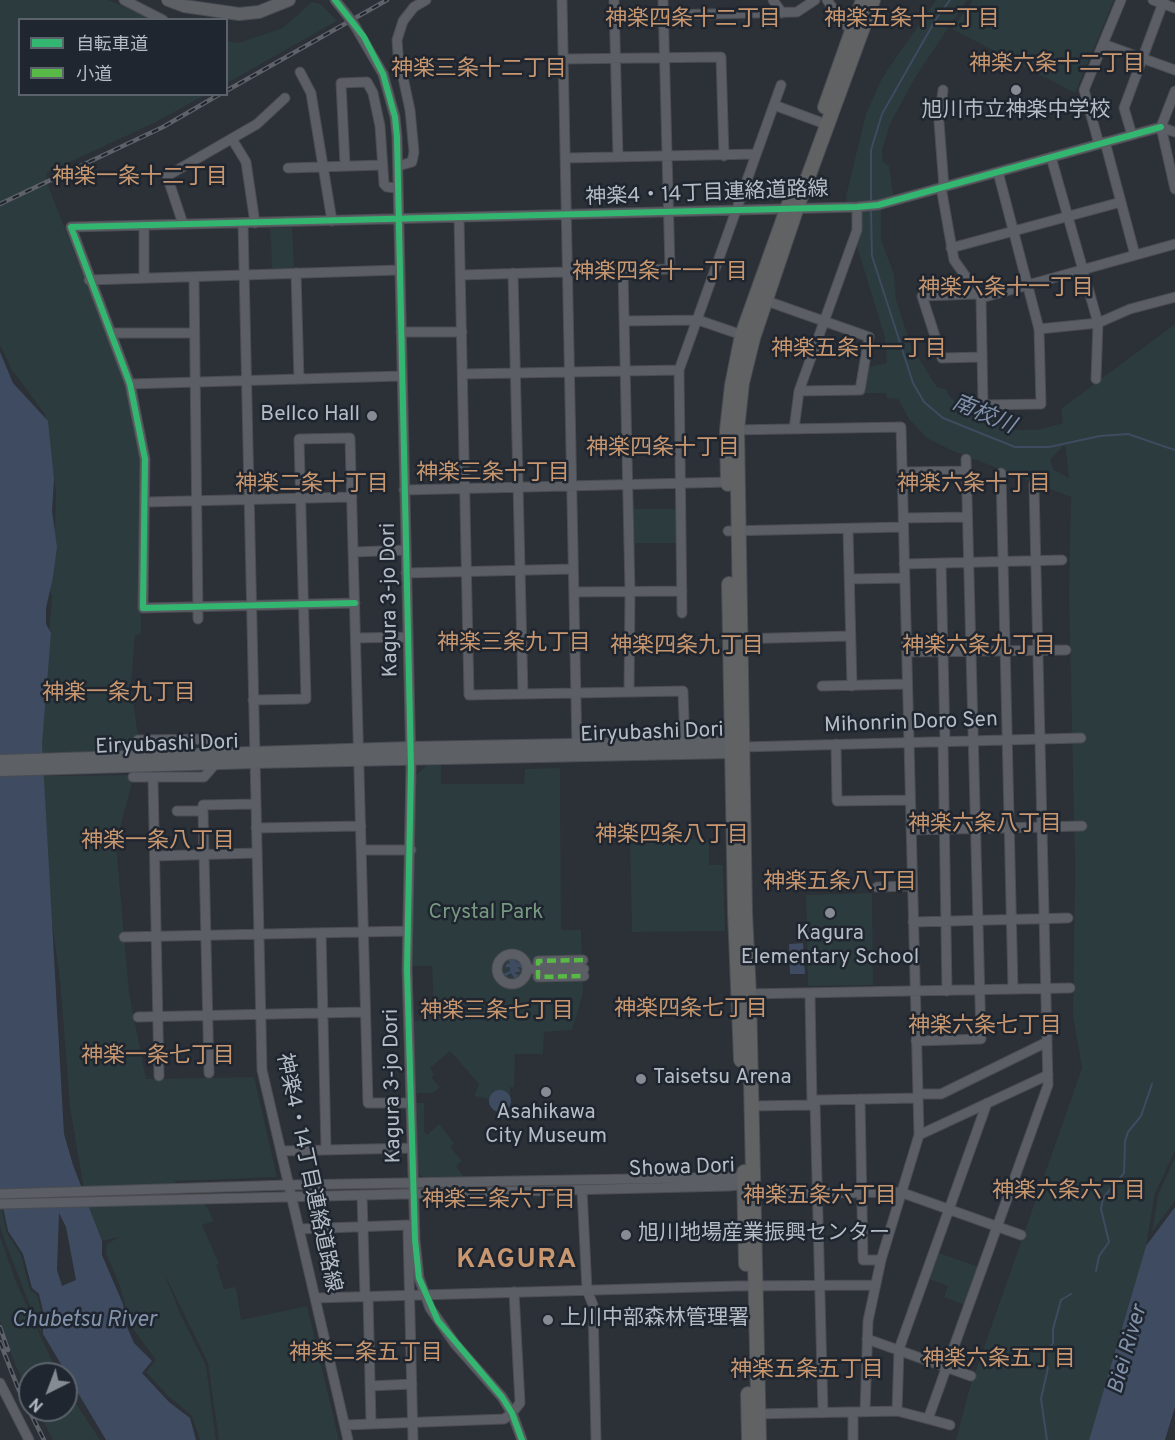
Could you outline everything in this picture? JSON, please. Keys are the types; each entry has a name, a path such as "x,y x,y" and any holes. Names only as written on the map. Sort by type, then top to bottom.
{"highway":[{"path":"857,31 863,0"},
{"path":"747,1187 751,1106 735,747 732,430 742,383 748,336 791,210 857,31 873,0"},
{"path":"745,994 753,1414 749,1440"},
{"path":"753,1414 759,1440"}],"main road":[{"path":"168,0 239,14 259,12 289,0"},
{"path":"197,0 215,9 271,0"},
{"name":"Eiryubashi Dori","path":"0,770 215,758 735,747"},
{"name":"Eiryubashi Dori","path":"0,761 106,763"}],"street":[{"path":"124,0 159,18"},
{"name":"Kagura 3-jo Dori","path":"335,0 373,52 390,95 398,166 411,753 408,931 413,1183 410,1194"},
{"path":"398,166 412,162 414,152 410,110 397,40 403,21 414,7 426,0"},
{"path":"562,0 577,750"},
{"path":"614,0 618,157"},
{"path":"461,275 670,269 663,0"},
{"path":"773,0 782,13"},
{"path":"664,15 797,12 815,0"},
{"path":"827,0 844,24 857,31"},
{"path":"1120,0 1084,90 1121,202 1135,255"},
{"path":"1153,0 1175,8"},
{"path":"1132,135 1124,108 1163,2"},
{"path":"1103,44 1175,70"},
{"path":"564,59 721,57 724,156"},
{"path":"300,72 311,93 332,221"},
{"path":"345,165 340,83 367,82 373,93 380,126 384,184 398,188"},
{"path":"682,612 679,370 781,85"},
{"path":"943,90 939,122 942,187 954,260 979,296 983,405 1041,404 1039,329 998,172"},
{"path":"1175,91 1161,127 1175,189"},
{"path":"183,224 167,176 257,124 285,98"},
{"path":"774,105 824,123"},
{"path":"1161,127 1175,132"},
{"name":"神楽4・14丁目連絡道路線","path":"348,1440 262,1071 243,223 791,210 871,206 1161,127"},
{"path":"232,139 246,162 255,223"},
{"path":"566,158 756,154"},
{"path":"1051,157 1098,323 1096,379"},
{"path":"288,168 323,165 382,165"},
{"path":"951,248 1121,202"},
{"path":"794,429 799,391 857,230 857,207"},
{"path":"459,218 469,695 683,691 685,748"},
{"path":"243,223 71,226 89,280 130,384 145,459 143,608 355,603"},
{"path":"144,225 144,278"},
{"path":"982,357 942,358 922,296 979,296 1029,285 1175,244"},
{"path":"89,280 399,270"},
{"path":"623,270 630,592 629,692"},
{"path":"296,273 298,379"},
{"path":"513,273 523,694"},
{"path":"194,277 198,620"},
{"path":"1039,329 1098,323 1130,309 1175,297"},
{"path":"761,299 869,337 860,390 799,391"},
{"path":"624,321 698,320 748,336"},
{"path":"401,332 462,332"},
{"path":"111,333 193,333"},
{"path":"463,374 679,370"},
{"path":"130,384 402,376"},
{"path":"732,430 901,427 919,1135 900,1192 874,1286 867,1339 866,1412"},
{"path":"253,700 306,699 298,439 350,438 368,1103 411,1103"},
{"path":"916,1041 981,1039 966,459"},
{"path":"902,472 966,471"},
{"path":"1001,473 1013,989"},
{"path":"404,490 732,482"},
{"path":"928,1419 1048,1085 1046,918 1034,484"},
{"path":"146,502 352,497"},
{"path":"733,531 848,529 967,517"},
{"path":"848,529 852,686"},
{"path":"354,552 406,550"},
{"path":"904,564 1062,560"},
{"path":"941,563 947,991"},
{"path":"406,573 573,569"},
{"path":"850,579 905,578"},
{"path":"574,592 682,591"},
{"path":"735,638 851,636"},
{"path":"356,638 408,637"},
{"path":"907,652 1066,650"},
{"path":"822,686 907,684"},
{"name":"Mihonrin Doro Sen","path":"735,747 1081,738"},
{"path":"133,777 204,777 215,758 205,739 138,740 138,743"},
{"path":"836,744 837,801 910,800"},
{"path":"153,778 159,1076"},
{"path":"209,1072 203,806 256,804"},
{"path":"177,811 203,811"},
{"path":"256,828 361,826"},
{"path":"911,830 1082,826"},
{"path":"361,850 411,850"},
{"path":"155,856 257,853"},
{"path":"877,887 912,886"},
{"path":"913,922 1068,918"},
{"path":"124,937 408,931"},
{"path":"321,933 326,1149"},
{"path":"527,970 584,968"},
{"path":"745,994 810,995 1070,988"},
{"path":"810,995 819,1193 824,1413"},
{"path":"138,1017 365,1012"},
{"path":"751,1106 941,1094 1047,1042"},
{"path":"919,1135 1048,1075"},
{"path":"860,1099 863,1260 880,1260"},
{"path":"897,1411 899,1350 987,1103"},
{"path":"281,1151 412,1148"},
{"name":"Showa Dori","path":"0,1194 413,1183 747,1187"},
{"path":"747,1187 819,1193 900,1192 1021,1235"},
{"name":"Showa Dori","path":"0,1204 747,1187"},
{"path":"582,1190 586,1290 593,1305 596,1440"},
{"path":"410,1194 408,1225 413,1440"},
{"path":"410,1194 424,1294 438,1321 492,1383 512,1413 522,1440"},
{"path":"362,1195 371,1424"},
{"path":"299,1229 408,1225"},
{"path":"315,1298 586,1290 874,1286"},
{"path":"345,1425 504,1419 512,1413 520,1403 514,1292"},
{"path":"867,1339 970,1376"},
{"path":"0,1383 29,1440"},
{"path":"370,1386 412,1384"},
{"path":"753,1414 897,1411 950,1425"},
{"path":"853,1412 853,1440"}],"green space":[{"path":"0,0 108,0 151,18 18,18 18,96 203,96 154,123 46,173 49,188 126,385 141,459 141,634 135,635 131,686 140,751 40,753 52,595 45,583 44,560 55,527 56,492 45,414 12,370 0,345"},
{"path":"936,0 967,0 916,76 890,124 882,150 883,162 889,166 894,199 847,205 846,196 866,114 882,78"},
{"path":"973,0 1114,0 1075,93 952,29"},
{"path":"312,2 321,4 337,21 228,82 228,41 238,43 283,28"},
{"path":"881,207 881,240 894,274 896,300 911,346 937,387 947,390 948,395 959,406 976,409 977,415 1017,430 1037,430 1063,423 1061,409 1175,324 1175,1151 1155,1193 1146,1246 1089,1440 956,1440 969,1390 1082,1068 1073,1016 1075,868 1069,592 1071,497 951,450 927,438 909,419 898,399 887,398 886,393 860,393 869,367 887,363 885,338 856,243 860,211","holes":["1065,444 1069,478 1054,470 1050,460"]},
{"path":"292,227 294,268 272,268 270,228"},
{"path":"633,509 678,509 678,543 633,543"},
{"name":"Crystal Park","path":"427,765 441,765 441,784 524,784 525,769 560,768 561,930 581,930 583,993 572,1030 544,1032 543,1054 515,1054 514,1087 510,1087 510,1096 505,1091 492,1094 490,1099 474,1096 479,1084 450,1051 430,1068 434,1074 431,1077 440,1087 433,1093 415,1093 414,1021 434,1019 432,966 412,966 416,775"},
{"path":"134,775 116,844 129,993 146,1079 254,1077 277,1177 175,1181 178,1194 85,1196 70,1107 60,980 48,892 43,825 44,776"},
{"path":"709,839 709,865 723,865 725,931 632,932 630,840"},
{"path":"872,893 873,985 808,986 806,895"},
{"path":"415,1103 424,1103 424,1132 427,1135 439,1124 454,1143 450,1147 462,1161 456,1166 465,1179 427,1180 420,1175 416,1167"},
{"path":"1175,1157 1175,1201 1152,1232 1158,1195"},
{"path":"201,1196 214,1221 202,1225 219,1264 216,1265 224,1289 236,1287 241,1320 307,1306 339,1440 219,1440 208,1363 164,1273 181,1316 206,1366 216,1440 200,1440 192,1416 168,1396 146,1372 156,1360 131,1326 120,1286 106,1253 107,1244 119,1237 102,1241 86,1198"},
{"path":"0,1202 7,1233 21,1255 30,1290 37,1295 41,1311 41,1334 0,1226"},
{"path":"0,1236 16,1282 53,1362 18,1362 18,1370 0,1321"},
{"path":"939,1253 979,1267 965,1305 944,1297 948,1286 929,1279"},
{"path":"78,1406 100,1440 53,1440 44,1422 78,1422"}],"water":[{"name":"Chubetsu River","path":"0,352 13,383 48,421 54,479 52,511 57,547 46,608 46,624 51,633 42,744 64,1134 73,1165 102,1241 102,1255 123,1304 127,1327 134,1343 152,1361 142,1373 169,1402 190,1418 196,1440 106,1440 78,1393 78,1362 60,1362 43,1334 43,1311 39,1294 32,1288 23,1254 8,1231 0,1193","holes":["59,1213 66,1227 76,1280 62,1286 57,1270"]},
{"path":"803,943 805,974 790,974 789,944"},
{"path":"511,956 517,962 525,965 524,968 517,967 521,971 514,973 519,975 515,979 511,973 506,976 503,974 510,971 510,967 505,967 507,963 510,964 508,959"},
{"path":"500,1090 510,1097 511,1101 504,1111 500,1112 490,1105 489,1101 496,1091"},
{"name":"Biei River","path":"1175,1207 1175,1407 1165,1440 1089,1440 1146,1246"}],"waterway":[{"name":"南校川","path":"871,204 871,150 882,114 936,19 950,0"},
{"name":"南校川","path":"871,210 872,256 913,383 924,402 943,418 1015,447 1049,447 1100,436 1128,434 1175,450"},
{"path":"1096,1271 1099,1256 1109,1242 1101,1209 1103,1198 1124,1173 1125,1141 1128,1132 1141,1116 1152,1084"},
{"path":"1047,1440 1041,1399 1048,1368 1043,1362 1044,1355 1053,1343 1053,1329 1061,1300 1071,1294"}],"railway":[{"path":"228,90 387,0"},
{"path":"0,204 163,127 217,96"},
{"path":"0,1327 8,1350"},
{"path":"0,1342 18,1388 44,1440"}],"marked path":[{"path":"583,960 538,961 538,977 584,976"}],"cycle path":[{"path":"335,0 364,37 383,74 395,117 397,137 411,768 407,969 415,1240 419,1278 438,1321 502,1397 512,1413 522,1440"},
{"path":"355,603 143,608 145,459 130,384 71,227 857,207 878,205 1161,127"}],"place":[{"name":"旭川市立神楽中学校","path":"1016,90"},
{"name":"Bellco Hall","path":"372,416"},
{"name":"Kagura Elementary School","path":"830,913"},
{"name":"Taisetsu Arena","path":"641,1079"},
{"name":"Asahikawa City Museum","path":"546,1092"},
{"name":"旭川地場産業振興センター","path":"626,1235"},
{"name":"上川中部森林管理署","path":"548,1320"}],"district":[{"name":"神楽四条十二丁目","path":"693,21"},
{"name":"神楽五条十二丁目","path":"912,21"},
{"name":"神楽六条十二丁目","path":"1057,66"},
{"name":"神楽三条十二丁目","path":"479,71"},
{"name":"神楽一条十二丁目","path":"140,179"},
{"name":"神楽四条十一丁目","path":"660,274"},
{"name":"神楽六条十一丁目","path":"1006,290"},
{"name":"神楽五条十一丁目","path":"859,351"},
{"name":"神楽四条十丁目","path":"663,450"},
{"name":"神楽三条十丁目","path":"493,475"},
{"name":"神楽二条十丁目","path":"312,486"},
{"name":"神楽六条十丁目","path":"974,486"},
{"name":"神楽三条九丁目","path":"514,645"},
{"name":"神楽四条九丁目","path":"687,648"},
{"name":"神楽六条九丁目","path":"979,648"},
{"name":"神楽一条九丁目","path":"119,695"},
{"name":"神楽六条八丁目","path":"985,826"},
{"name":"神楽四条八丁目","path":"672,837"},
{"name":"神楽一条八丁目","path":"158,843"},
{"name":"神楽五条八丁目","path":"840,884"},
{"name":"神楽四条七丁目","path":"691,1011"},
{"name":"神楽三条七丁目","path":"497,1013"},
{"name":"神楽六条七丁目","path":"985,1028"},
{"name":"神楽一条七丁目","path":"158,1058"},
{"name":"神楽六条六丁目","path":"1069,1193"},
{"name":"神楽五条六丁目","path":"820,1198"},
{"name":"神楽三条六丁目","path":"499,1202"},
{"name":"KAGURA","path":"517,1262"},
{"name":"神楽二条五丁目","path":"366,1355"},
{"name":"神楽六条五丁目","path":"999,1361"},
{"name":"神楽五条五丁目","path":"807,1372"}]}
